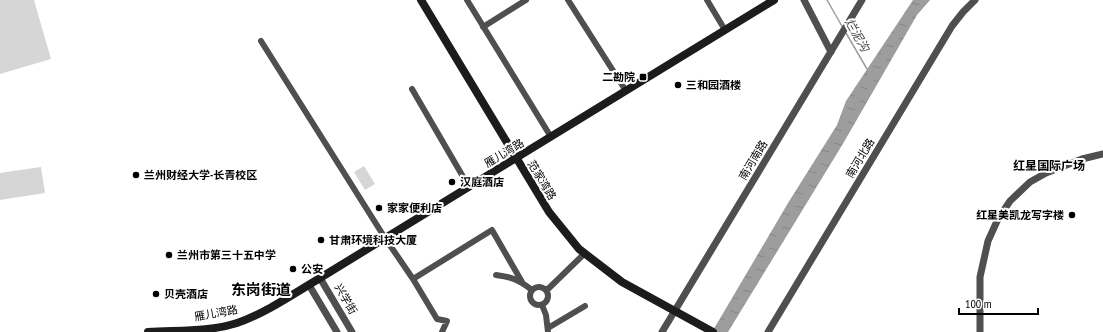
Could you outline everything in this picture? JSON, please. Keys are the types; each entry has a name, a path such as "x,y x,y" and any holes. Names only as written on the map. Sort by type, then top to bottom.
{"main road":[{"name":"范家湾路","path":"421,0 549,212 579,249 622,282 713,332"},
{"name":"雁儿湾路","path":"148,332 213,328 236,323 255,315 309,285 774,0"}],"street":[{"path":"467,0 551,137"},
{"path":"483,26 515,3 526,0"},
{"path":"568,0 626,91"},
{"path":"707,0 725,30"},
{"path":"804,0 832,50"},
{"name":"南河南路","path":"662,332 862,0"},
{"name":"南河北路","path":"768,332 952,26 975,0"},
{"path":"260,41 385,238 413,279 437,319 446,321 441,331"},
{"path":"412,89 469,187"},
{"path":"980,332 980,277 988,241 998,219 1010,201 1030,182 1046,172 1082,159 1103,154"},
{"path":"413,279 492,230 522,282"},
{"path":"546,290 585,253"},
{"path":"496,275 509,277 522,282 532,290"},
{"name":"兴学街","path":"320,278 352,332"},
{"path":"309,285 337,332"},
{"path":"539,286 546,290 549,297 546,302 542,305 534,304 531,300 530,294 532,290 539,286"},
{"path":"542,305 546,315 548,330 585,306"}],"shaded area":[{"path":"0,0 34,0 51,59 0,74"},
{"path":"364,166 375,184 365,190 354,172"},
{"path":"41,167 45,193 0,200 0,173"}],"water":[{"path":"913,0 930,0 917,15 844,142 728,332 712,332 788,203 837,125 846,101"}],"waterway":[{"name":"烂泥沟","path":"827,0 843,28"},
{"name":"烂泥沟","path":"846,33 867,69"}],"place":[{"name":"二勘院","path":"643,77"},
{"name":"三和园酒楼","path":"678,85"},
{"name":"兰州财经大学-长青校区","path":"136,175"},
{"name":"汉庭酒店","path":"452,182"},
{"name":"家家便利店","path":"379,208"},
{"name":"红星美凯龙写字楼","path":"1072,215"},
{"name":"甘肃环境科技大厦","path":"321,240"},
{"name":"兰州市第三十五中学","path":"169,255"},
{"name":"公安","path":"293,269"},
{"name":"贝壳酒店","path":"156,294"}],"district":[{"name":"红星国际广场","path":"1049,166"},
{"name":"东岗街道","path":"261,290"}]}
